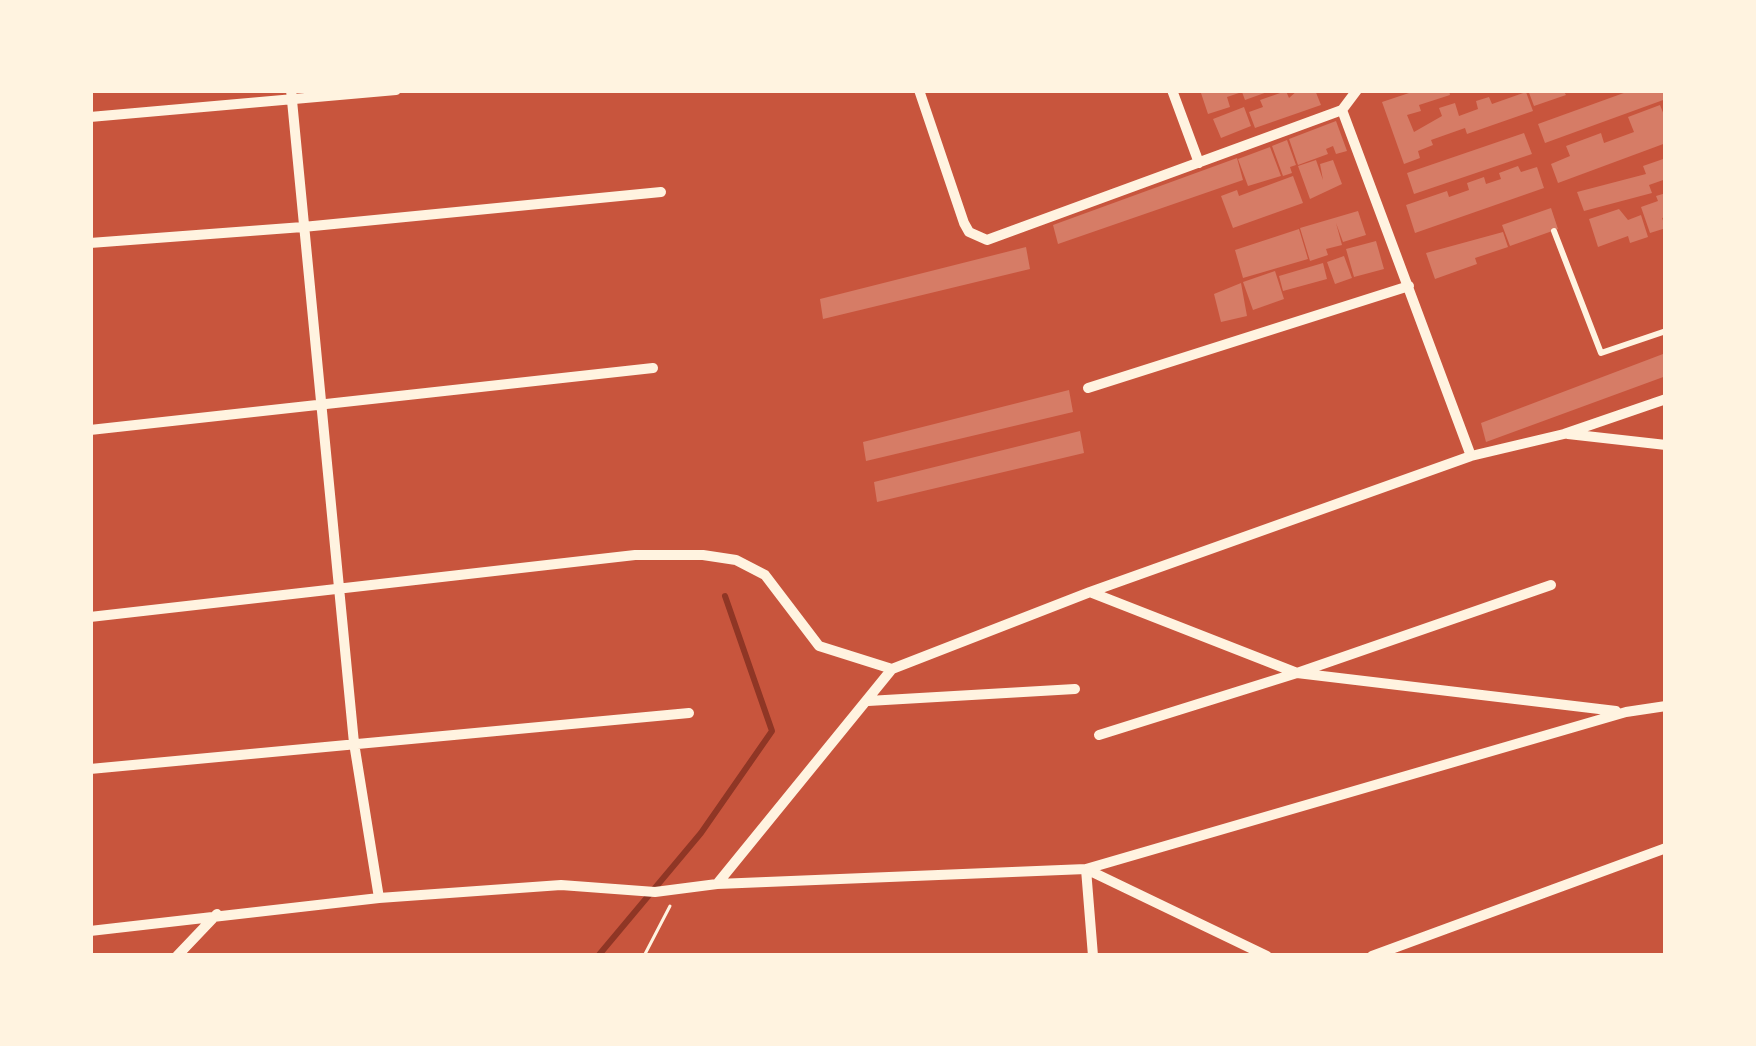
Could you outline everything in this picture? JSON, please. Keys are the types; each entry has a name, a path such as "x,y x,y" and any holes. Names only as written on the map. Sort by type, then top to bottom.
{"street":[{"path":"90,117 291,94 396,90"},
{"path":"920,90 964,223 978,238 996,238 1342,110 1357,90"},
{"path":"1172,90 1199,164"},
{"path":"291,94 353,743 379,898"},
{"path":"1342,110 1471,456"},
{"path":"90,243 662,192"},
{"path":"1088,388 1408,286"},
{"path":"90,430 653,368"},
{"path":"717,884 892,669 1090,592 1471,456 1564,434 1666,399"},
{"path":"1564,434 1666,445"},
{"path":"90,616 635,555 703,554 736,560 764,574 819,646 892,669"},
{"path":"1099,735 1298,673 1551,585"},
{"path":"1090,592 1298,673 1626,712"},
{"path":"868,701 1075,689"},
{"path":"90,932 218,914 561,885 656,892 717,884 1086,869 1626,712 1666,706"},
{"path":"90,770 688,713"},
{"path":"1372,956 1666,848"},
{"path":"1086,869 1093,956"},
{"path":"1086,869 1267,956"},
{"path":"177,956 218,914"}],"lane":[{"path":"1555,231 1600,353 1666,331"}],"path":[{"path":"644,956 679,889"}],"building":[{"path":"1200,90 1270,91 1245,100 1242,92 1227,97 1230,107 1208,114"},
{"path":"1298,90 1315,90 1321,105 1255,128 1249,112 1263,107 1260,100 1286,91 1289,98"},
{"path":"1418,90 1449,90 1450,95 1419,105 1421,111 1407,115 1414,132 1442,116 1439,108 1455,103 1459,116 1478,109 1476,101 1489,97 1492,104 1526,92 1533,111 1467,134 1465,128 1431,140 1433,145 1418,151 1420,158 1404,164 1382,102"},
{"path":"1528,90 1563,90 1566,95 1534,106"},
{"path":"1632,90 1666,90 1666,99 1545,143 1538,124"},
{"path":"1660,105 1666,143 1558,183 1551,164 1570,156 1566,146 1601,133 1604,143 1634,132 1628,117"},
{"path":"1244,107 1251,126 1221,138 1213,119"},
{"path":"1336,121 1347,151 1336,154 1333,146 1326,149 1328,154 1298,165 1289,139"},
{"path":"1524,133 1532,154 1414,194 1407,173"},
{"path":"1287,140 1296,165 1283,176 1272,146"},
{"path":"1270,147 1281,176 1248,186 1238,159"},
{"path":"1237,158 1243,180 1058,244 1053,225"},
{"path":"1666,158 1666,179 1649,185 1652,193 1584,211 1577,192 1646,174 1643,166"},
{"path":"1316,160 1323,180 1320,164 1333,160 1342,184 1310,199 1298,166"},
{"path":"1518,166 1521,172 1537,167 1544,188 1415,233 1406,205 1447,191 1449,197 1469,190 1467,183 1484,177 1486,184 1501,179 1499,173"},
{"path":"1293,176 1303,203 1233,228 1221,196 1237,190 1239,196"},
{"path":"1666,193 1666,217 1662,218 1666,228 1650,233 1641,207"},
{"path":"1551,208 1558,229 1510,246 1502,225"},
{"path":"1619,209 1628,220 1641,215 1648,237 1630,243 1628,236 1598,247 1589,219"},
{"path":"1358,211 1366,235 1343,242 1336,223 1342,245 1310,261 1300,228"},
{"path":"1299,229 1308,259 1243,278 1235,250"},
{"path":"1503,232 1508,247 1435,279 1426,253"},
{"path":"1376,241 1384,269 1354,277 1346,249"},
{"path":"1026,247 1030,269 823,319 820,299"},
{"path":"1344,256 1352,278 1335,284 1327,262"},
{"path":"1323,263 1327,279 1283,291 1279,276"},
{"path":"1275,271 1284,299 1253,310 1243,282"},
{"path":"1241,283 1247,316 1221,322 1214,294"},
{"path":"1663,354 1666,376 1486,442 1481,423"},
{"path":"1069,390 1073,412 866,461 863,442"},
{"path":"1080,431 1084,453 877,502 874,482"}],"waterway":[{"path":"598,956 701,833 772,731 725,596"}]}
